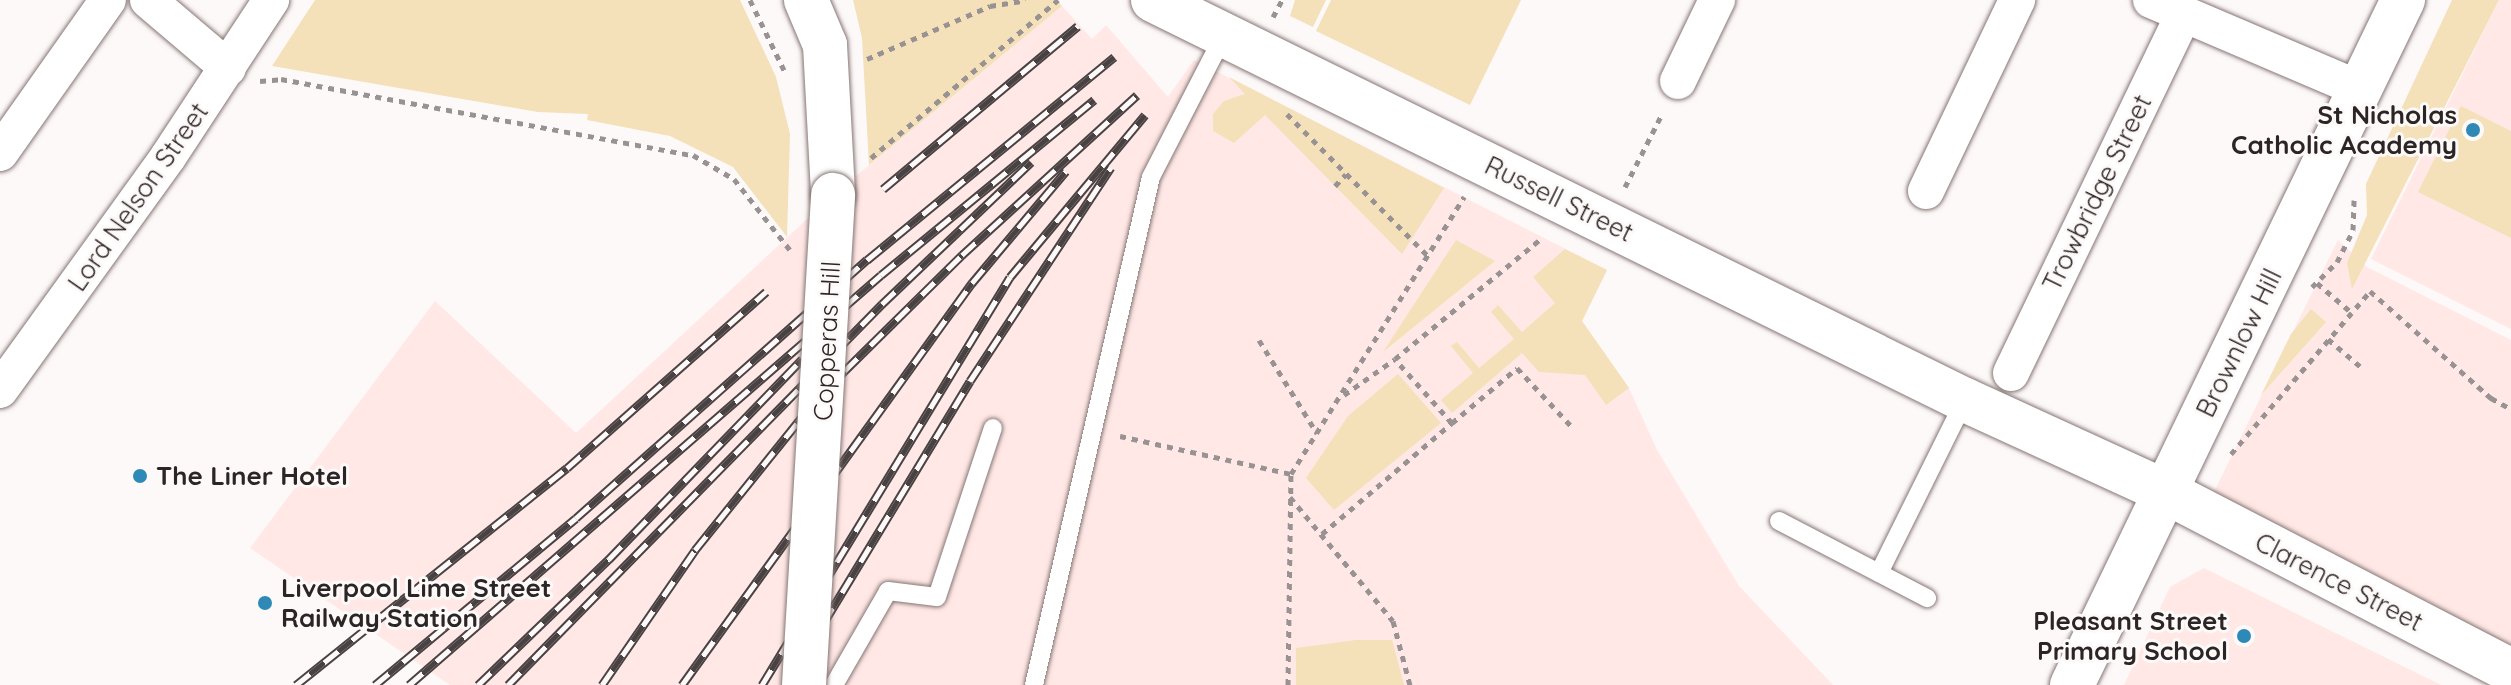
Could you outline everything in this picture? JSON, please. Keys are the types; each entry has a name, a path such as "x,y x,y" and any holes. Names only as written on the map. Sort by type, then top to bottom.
{"street":[{"path":"0,153 108,0"},
{"path":"148,0 239,75"},
{"name":"Lord Nelson Street","path":"0,390 239,75 271,0"},
{"name":"Copperas Hill","path":"804,685 833,192 825,45 806,0"},
{"name":"Russell Street","path":"1153,0 1965,400 2168,493"},
{"path":"1678,81 1717,0"},
{"path":"1926,191 2017,0"},
{"name":"Brownlow Hill","path":"2072,685 2168,493 2403,0"},
{"name":"Trowbridge Street","path":"2011,373 2168,7 2360,89"},
{"name":"Clarence Street","path":"2168,493 2511,671"}],"lane":[{"path":"1034,685 1151,177 1225,33"},
{"path":"1879,573 1965,400"},
{"path":"834,685 888,591 937,597 993,428"},
{"path":"1779,521 1927,598"}],"path":[{"path":"857,64 990,6 1026,0"},
{"path":"833,192 1058,0"},
{"path":"239,75 281,79 693,155 734,179 795,256"},
{"path":"1342,396 1593,216 1678,81"},
{"path":"1284,111 1430,258"},
{"path":"1288,685 1291,474 1430,258 1485,162"},
{"path":"1335,186 1346,174"},
{"path":"2317,283 2351,312"},
{"path":"2224,463 2371,291 2491,398 2511,409"},
{"path":"2328,339 2361,367"},
{"path":"1259,340 1317,433"},
{"path":"1395,359 1452,423"},
{"path":"1322,534 1517,368 1571,426"},
{"path":"1092,430 1291,474"},
{"path":"1289,497 1393,621 1410,685"}],"shaded area":[{"path":"315,0 740,0 776,77 790,134 787,237 733,167 670,136 587,120 588,114 538,112 272,66"},
{"path":"853,0 1056,0 1062,6 869,165 862,38"},
{"path":"1295,0 1326,0 1313,27 1290,16"},
{"path":"1331,0 1521,0 1470,105 1316,31"},
{"path":"2452,0 2499,0 2352,289 2347,263 2367,215 2366,184"},
{"name":"St Nicholas Catholic Academy","path":"2499,0 2511,0 2511,329 2371,259"},
{"path":"1062,6 1092,39 1106,25 1168,97 1194,60 1607,270 1582,321 1629,388 1657,450 1739,586 1833,685 450,685 250,548 435,301 576,433 833,195"},
{"path":"1229,77 1444,188 1402,254 1265,115 1234,143 1213,131 1213,114 1224,101 1245,94"},
{"path":"2461,106 2511,131 2511,238 2418,192"},
{"path":"1456,240 1495,261 1383,352"},
{"path":"2338,240 2367,267 2511,340 2511,646 2211,498"},
{"path":"1565,249 1607,270 1582,321 1629,388 1606,405 1585,375 1539,372 1522,353 1452,413 1441,400 1473,373 1451,346 1457,342 1479,368 1514,339 1491,312 1498,305 1522,332 1555,303 1533,277"},
{"path":"2311,309 2326,322 2261,395 2291,334"},
{"path":"1398,374 1441,423 1334,510 1306,478 1348,416"},
{"name":"Pleasant Street Primary School","path":"2204,568 2441,685 2124,685 2170,587"},
{"path":"1356,640 1392,640 1404,685 1296,685 1296,648"}],"railway":[{"path":"883,189 1078,26"},
{"path":"375,685 576,518 867,260 1114,57"},
{"path":"602,685 695,550 819,396 962,255 1137,95"},
{"path":"409,685 881,275 1094,100"},
{"path":"762,685 1010,277 1145,115"},
{"path":"508,685 882,304 1031,162"},
{"path":"786,685 970,381 1111,167"},
{"path":"682,685 972,283 1066,171"},
{"path":"296,685 567,468 766,292"},
{"path":"478,685 609,559 802,359"}],"place":[{"name":"St Nicholas Catholic Academy","path":"2473,130"},
{"name":"The Liner Hotel","path":"140,476"},
{"name":"Liverpool Lime Street Railway Station","path":"265,603"},
{"name":"Pleasant Street Primary School","path":"2244,636"}]}
